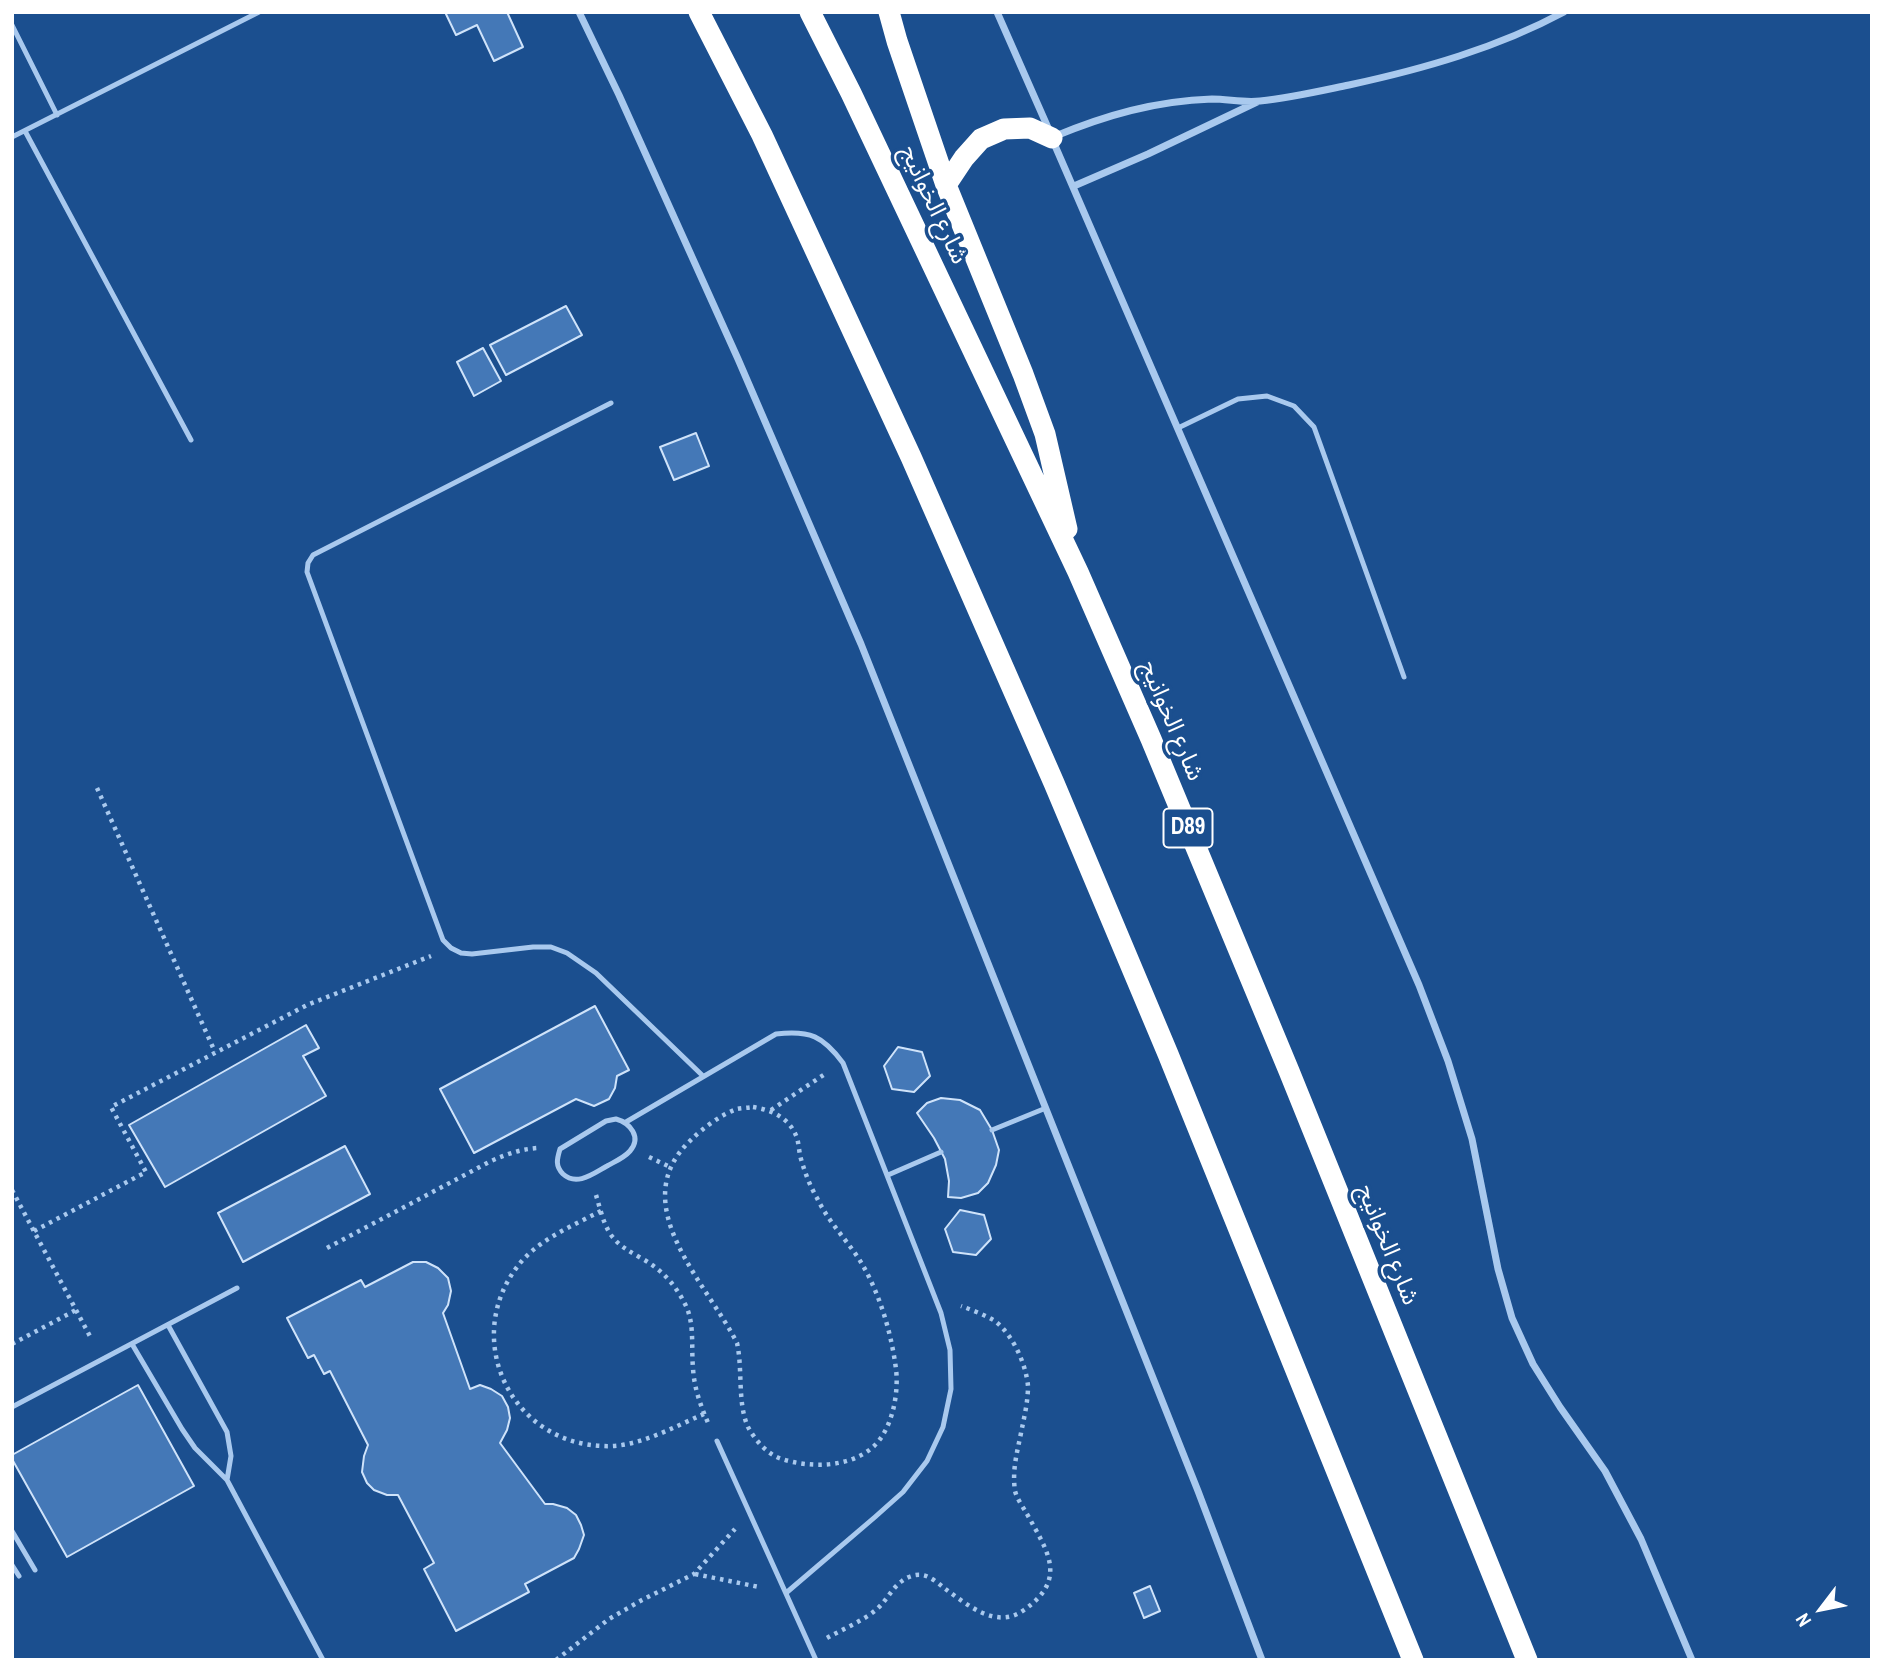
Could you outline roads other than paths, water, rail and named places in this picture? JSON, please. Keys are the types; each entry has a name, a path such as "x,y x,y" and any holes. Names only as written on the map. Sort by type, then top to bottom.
{"highway":[{"path":"699,12 762,135 911,457 1049,770 1168,1054 1412,1660"},
{"name":"شارع الخوانيج","path":"810,12 1078,572 1157,752 1527,1660"},
{"path":"889,12 946,185 1045,434 1078,572"},
{"path":"946,185 981,139 1004,128 1030,128 1052,138"}],"street":[{"path":"579,12 620,95 727,334 861,644 1198,1491 1262,1660"},
{"path":"997,12 1419,985 1448,1061 1472,1139 1498,1269 1512,1318 1533,1364 1605,1471 1629,1516 1692,1660"},
{"path":"1073,186 1160,149 1257,102 1405,73 1492,46 1564,12"},
{"path":"1052,138 1121,112 1173,102 1215,99 1257,102"}],"lane":[{"path":"12,138 259,12"},
{"path":"12,25 57,115"},
{"path":"25,131 191,440"},
{"path":"1178,428 1238,399 1267,396 1294,406 1314,427 1404,677"},
{"path":"611,403 313,555 307,572 443,940 461,953 533,947 551,947 567,953 596,974 703,1076"},
{"path":"626,1122 632,1129 635,1140 631,1150 624,1156 579,1180 568,1179 559,1171 556,1160 560,1149 606,1121 616,1119 626,1122 776,1034 796,1032 815,1036 831,1047 843,1063 941,1313 950,1350 951,1389 943,1427 927,1461 903,1492 786,1593"},
{"path":"992,1130 1046,1108"},
{"path":"888,1175 941,1152"},
{"path":"12,1407 237,1288"},
{"path":"168,1325 227,1432 231,1456 227,1480"},
{"path":"132,1344 195,1448 227,1480 323,1660"},
{"path":"717,1441 816,1660"},
{"path":"12,1531 34,1570"},
{"path":"12,1565 19,1576"}]}
